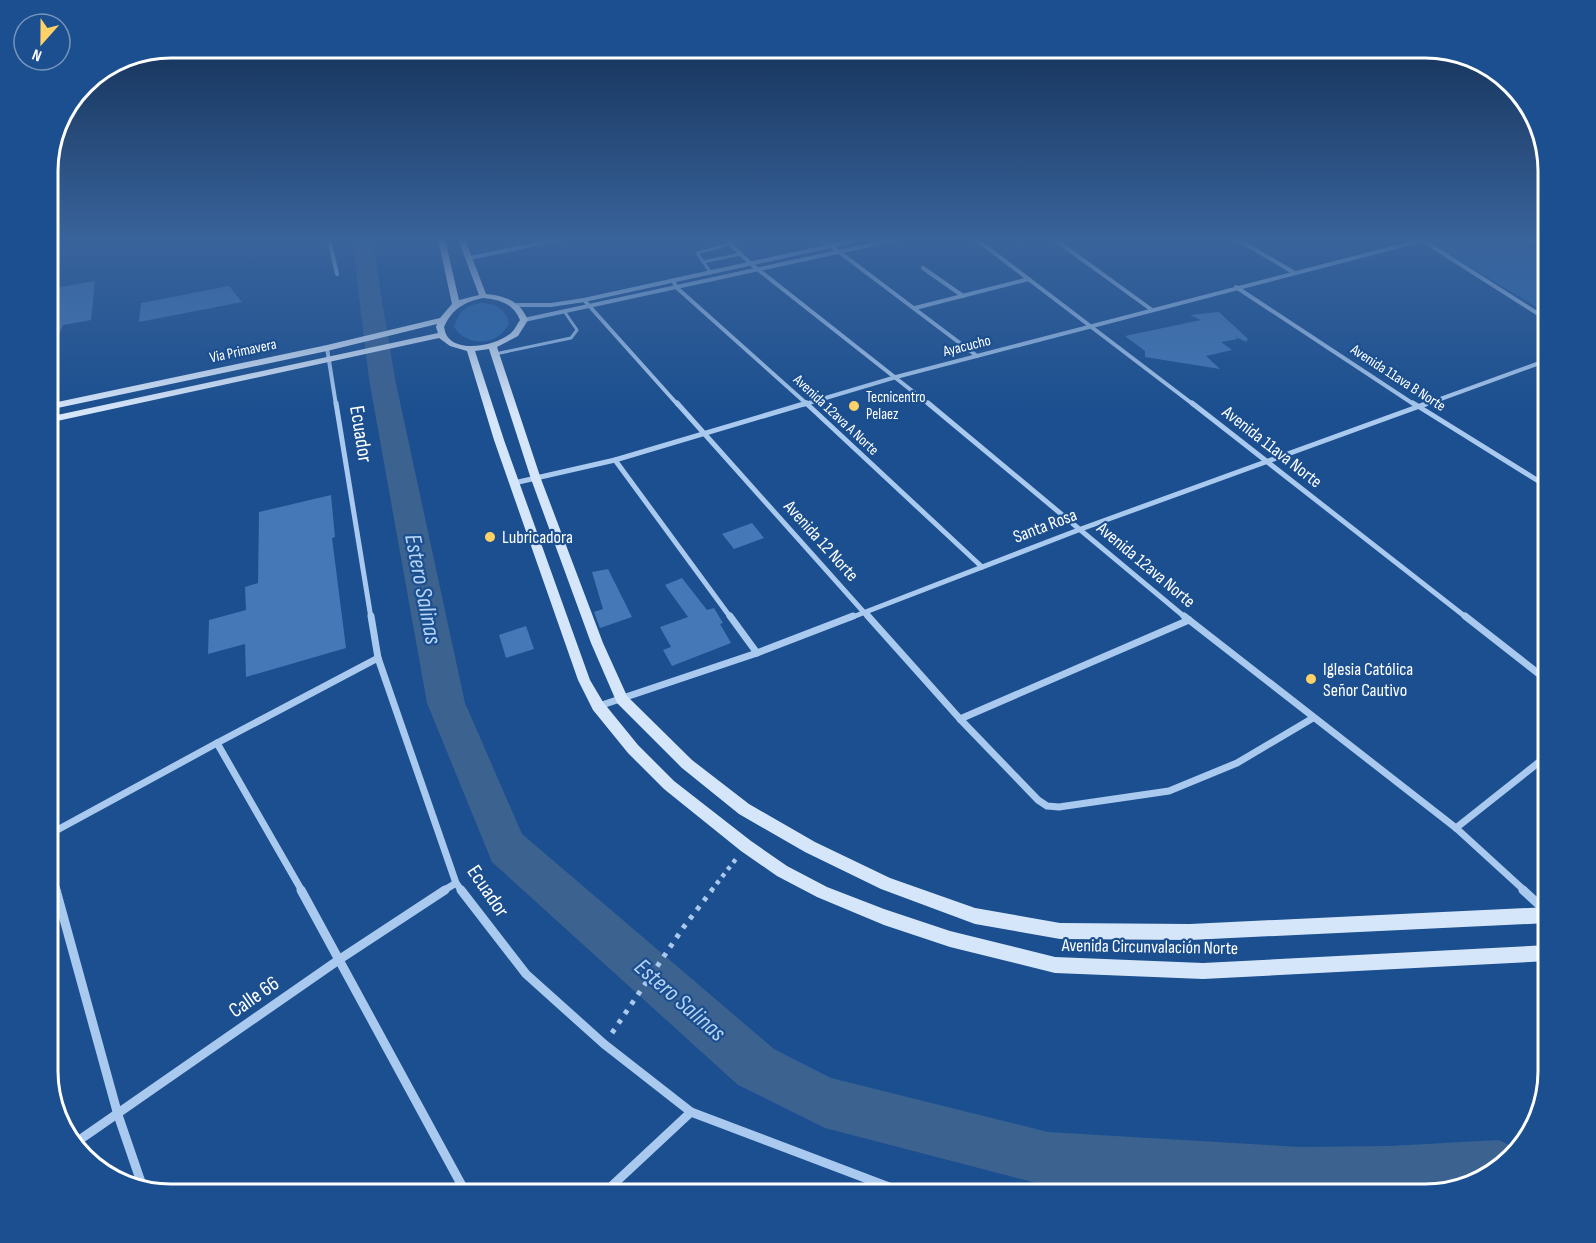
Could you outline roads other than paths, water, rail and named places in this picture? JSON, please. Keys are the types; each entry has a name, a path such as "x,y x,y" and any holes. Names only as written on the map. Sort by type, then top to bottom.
{"main road":[{"path":"454,297 456,305"},
{"path":"478,297 467,299 456,305 442,320 441,335 446,341 471,350 494,350 516,332 524,320 516,305 505,299 490,297"},
{"name":"Via Primavera","path":"59,405 327,348 442,320"},
{"name":"Via Primavera","path":"59,418 441,335"},
{"name":"Avenida Circunvalación Norte","path":"471,350 514,483 584,680 598,706 633,749 669,784 746,846 792,876 885,917 950,939 1055,965 1203,971 1538,954"},
{"name":"Avenida Circunvalación Norte","path":"494,350 536,479 597,643 622,699 687,764 744,809 810,847 886,884 975,916 1060,931 1190,933 1538,915"}],"street":[{"path":"524,320 614,297"},
{"name":"Avenida 12ava A Norte","path":"689,297 981,567"},
{"name":"Avenida 12ava Norte","path":"795,297 896,377 1189,620 1456,828 1538,905"},
{"path":"900,297 977,356"},
{"path":"915,308 959,297"},
{"name":"Avenida 11ava Norte","path":"1054,297 1269,462 1538,673"},
{"path":"1134,297 1152,310"},
{"name":"Ayacucho","path":"514,483 615,460 896,377 1199,297"},
{"name":"Avenida 11ava B Norte","path":"1251,297 1417,406 1538,481"},
{"path":"1512,297 1538,314"},
{"path":"516,305 586,303"},
{"name":"Avenida 12 Norte","path":"586,303 960,719 1038,800 1047,806 1059,807 1169,791 1237,763 1313,718"},
{"name":"Ecuador","path":"327,348 331,360 378,658 456,883 526,975 604,1044 691,1112 881,1184"},
{"name":"Santa Rosa","path":"598,706 866,613 1081,529 1538,364"},
{"path":"615,460 757,652"},
{"path":"960,719 1189,620"},
{"path":"59,829 378,658"},
{"path":"217,743 340,959 462,1184"},
{"path":"1456,828 1538,763"},
{"name":"Calle 66","path":"81,1139 340,959 456,883"},
{"path":"59,900 118,1115 140,1181"},
{"path":"614,1184 691,1112"}],"lane":[{"path":"494,350 571,338 577,330 564,311"}],"waterway":[{"name":"Estero Salinas","path":"370,297 382,379 446,703 507,848 756,1067 825,1102 1048,1159 1300,1174 1390,1173 1484,1168"}],"place":[{"name":"Tecnicentro Pelaez","path":"854,406"},
{"name":"Lubricadora","path":"490,537"},
{"name":"Iglesia Católica Señor Cautivo","path":"1311,679"}]}
